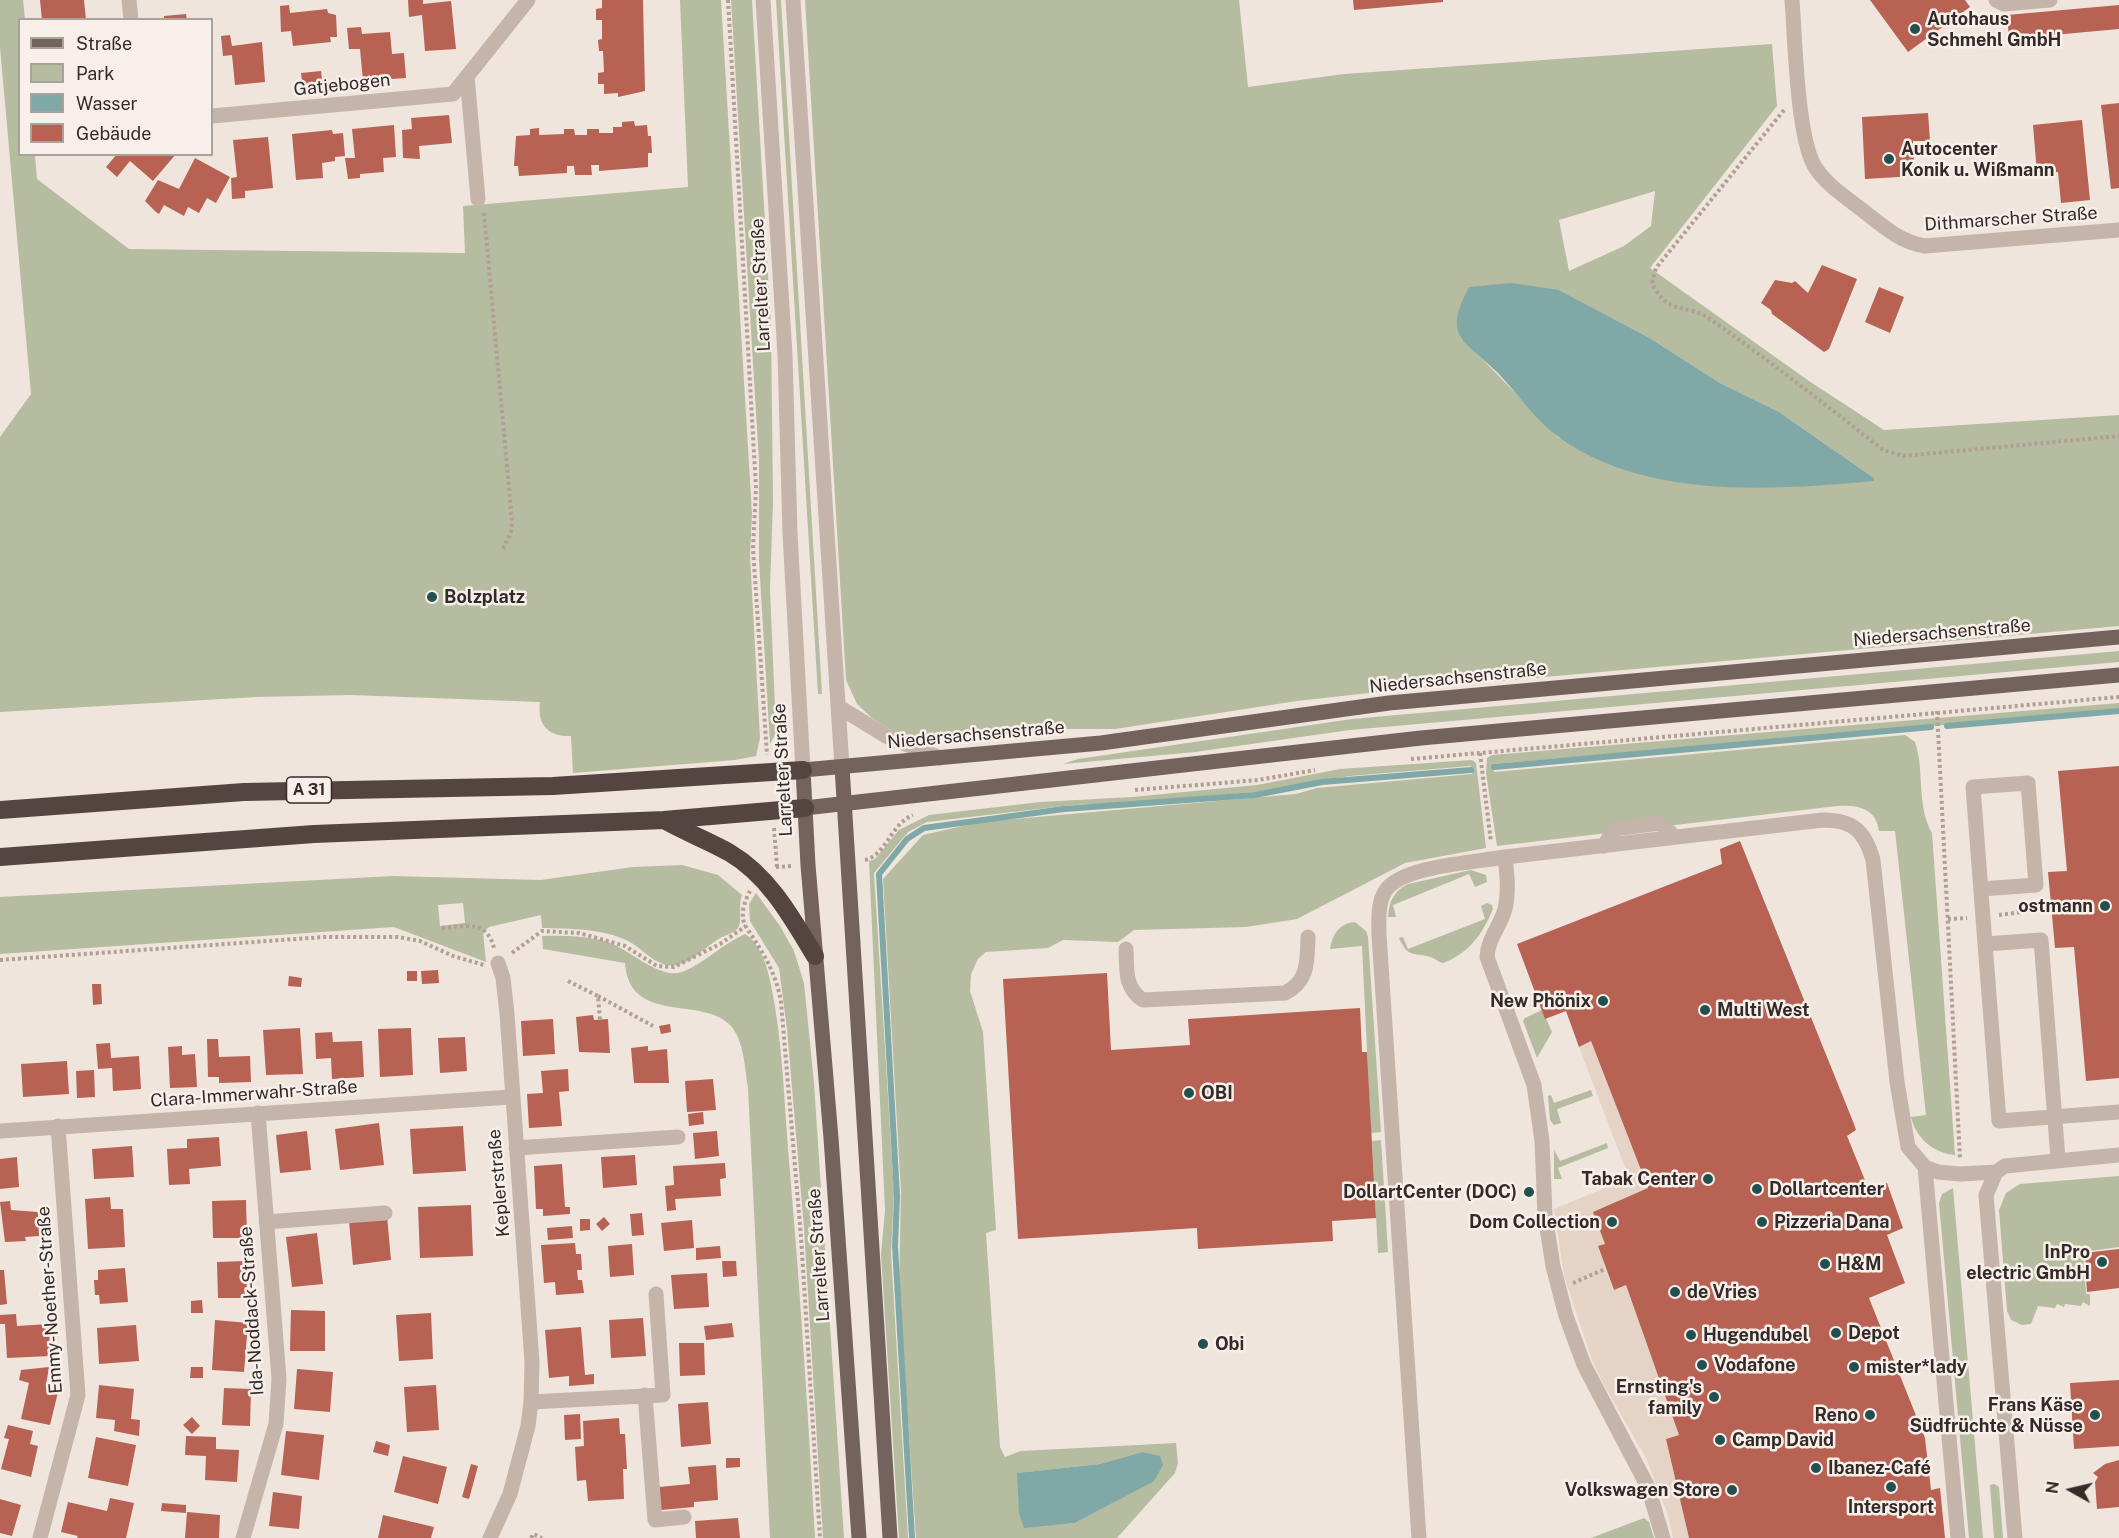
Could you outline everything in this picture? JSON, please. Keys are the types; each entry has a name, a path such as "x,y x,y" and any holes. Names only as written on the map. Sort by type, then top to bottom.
{"highway":[{"name":"A 31","path":"0,810 244,792 553,786 803,770"},
{"path":"0,857 314,834 664,820 805,808"},
{"path":"664,820 730,853 752,870 778,898 815,956"}],"main road":[{"name":"Niedersachsenstraße","path":"803,770 1101,743 1389,703 2119,637"},
{"path":"805,808 1421,738 2119,675"},
{"path":"843,767 890,1538"},
{"name":"Larrelter Straße","path":"803,770 807,865 831,1138 858,1538"}],"street":[{"path":"129,0 131,18"},
{"name":"Gatjebogen","path":"213,116 453,94 528,0"},
{"name":"Larrelter Straße","path":"763,0 785,355 790,532 803,770"},
{"path":"793,0 843,767"},
{"name":"Dithmarscher Straße","path":"1792,0 1799,90 1809,153 1815,167 1826,181 1893,234 1909,243 1925,246 2119,230"},
{"path":"1996,0 2004,4 2050,0"},
{"path":"467,76 478,199"},
{"path":"838,707 886,736 940,758"},
{"path":"1981,889 2036,885 2028,783 1973,787 1999,1121 2119,1112"},
{"path":"1419,1538 1379,935 1380,902 1385,891 1400,877 1499,858 1604,846 1614,830 1660,823 1675,837 1823,820 1851,823 1863,834 1873,860 1908,1147 1925,1167 1938,1172 1960,1174 1996,1172 2005,1166 2058,1159 2119,1155"},
{"path":"1499,858 1508,884 1505,908 1490,938 1487,957 1534,1085 1542,1142 1545,1215 1559,1288 1584,1365 1634,1457 1654,1504 1664,1538"},
{"path":"1126,949 1129,986 1134,995 1143,1000 1285,993 1295,988 1303,979 1307,966 1308,937"},
{"path":"1985,944 2041,940 2058,1159"},
{"name":"Keplerstraße","path":"490,1538 510,1494 528,1426 532,1362 503,978 498,963"},
{"name":"Clara-Immerwahr-Straße","path":"0,1131 512,1097"},
{"name":"Ida-Noddack-Straße","path":"243,1538 276,1424 279,1379 258,1113"},
{"name":"Emmy-Noether-Straße","path":"40,1538 78,1395 57,1126"},
{"path":"516,1148 678,1137"},
{"path":"1925,1167 1958,1538"},
{"path":"1996,1172 1986,1195 1986,1214 2015,1538"},
{"path":"266,1222 385,1213"},
{"path":"531,1402 663,1395 656,1294"},
{"path":"645,1395 655,1520 684,1517"}],"path":[{"path":"728,0 756,488 753,549 767,747"},
{"path":"1799,90 1656,268 1652,283 1659,299 1677,308 1700,312 1774,363 1882,450 1903,456 2119,436"},
{"path":"478,199 484,212 512,521 511,532 502,551"},
{"path":"1401,760 1937,711 2119,697"},
{"path":"1937,711 1960,1174"},
{"path":"1480,753 1499,858"},
{"path":"1127,791 1258,780 1323,768"},
{"path":"850,860 871,858 897,825 917,814"},
{"path":"774,825 777,867 807,865"},
{"path":"752,889 745,900 743,912 746,926 772,967 782,1002 799,1214 820,1538"},
{"path":"442,928 467,926 484,929 490,935 498,963"},
{"path":"0,960 324,937 398,937 420,941 474,964 498,963 542,931 594,935 626,946 657,966 674,968 720,944 746,926"},
{"path":"568,981 653,1026"},
{"path":"598,996 600,1020"},
{"path":"1559,1288 1605,1269"},
{"path":"531,1538 532,1534 542,1538"}],"green space":[{"path":"0,0 23,0 25,18 18,18 18,156 35,156 37,179 129,249 465,253 463,206 688,187 680,0 721,0 752,514 750,556 760,738 756,756 735,760 573,773 571,736 556,734 546,728 540,717 540,702 351,695 256,697 0,712 0,437 31,394 0,47"},
{"path":"731,0 752,0 771,326 773,501 770,589 776,733 770,744 759,560 759,462"},
{"path":"776,0 781,0 822,694 818,694"},
{"path":"805,0 1239,0 1248,87 1344,74 1772,44 1777,106 1650,268 1809,381 1884,430 2119,415 2119,626 1387,691 1297,701 1115,729 1014,729 924,738 894,732 873,719 857,704 846,680","holes":["1655,191 1651,226 1624,246 1569,271 1559,220","1559,290 1648,337 1720,383 1779,412 1874,478 1874,481 1559,438 1460,336"]},
{"path":"2119,651 2119,662 1350,730 1195,752 1063,764 1078,759 1352,719"},
{"path":"2119,703 2119,710 1493,764 1494,772 1905,735 1915,742 1920,765 1924,811 1932,833 1955,1155 1933,1148 1921,1138 1913,1125 1911,1117 1926,1115 1895,831 1879,831 1874,817 1869,812 1858,807 1837,806 1497,846 1486,773 1487,758 1492,755"},
{"path":"1472,760 1476,763 1486,848 1405,863 1297,919 1246,927 1134,930 1118,942 1063,940 1048,948 986,952 978,959 971,974 970,991 983,1032 996,1230 986,1233 1000,1447 1005,1457 1021,1451 1176,1443 1178,1463 1175,1473 1117,1538 916,1538 899,1287 901,1192 883,879 923,835 980,822 1296,794 1317,788 1472,774 1471,766 1350,776 1254,792 1144,802 1073,805 927,822 908,832 874,873 894,1193 891,1253 908,1538 899,1538 881,1254 885,1210 869,861 875,859 899,830 929,815 1040,802 1132,797 1257,785 1340,769","holes":["1142,1452 1114,1502 1075,1523 1024,1527 1018,1473 1100,1464"]},
{"path":"682,865 718,875 742,895 738,928 686,962 671,966 654,960 628,941 608,934 586,930 542,928 541,915 489,927 483,932 486,962 394,927 0,954 0,897 393,876 541,880 633,867","holes":["463,903 465,923 440,926 438,905"]},
{"path":"1471,870 1486,875 1487,882 1475,887 1469,874 1393,905 1396,917 1388,917 1393,897 1408,884"},
{"path":"756,893 780,926 794,951 804,983 814,1083 844,1538 823,1538 804,1228 787,1029 779,968 750,921 749,904"},
{"path":"1487,903 1492,905 1493,909 1474,942 1460,954 1443,963 1408,951 1399,938 1403,937 1408,949 1485,919 1481,906"},
{"path":"1355,922 1366,931 1368,937 1381,1132 1371,1133 1362,946 1330,949 1338,930"},
{"path":"745,934 755,943 765,964 778,1028 807,1397 815,1538 770,1538 748,1088 739,1039 731,1026 719,1017 653,1002 639,995 630,983 625,963 543,949 542,936 572,936 602,940 612,943 652,967 672,973 690,968"},
{"path":"1542,1010 1552,1032 1537,1058 1523,1021"},
{"path":"1591,1090 1593,1096 1557,1109 1561,1123 1554,1125 1550,1120 1548,1096 1551,1095 1554,1103"},
{"path":"1381,1140 1388,1252 1378,1253 1372,1141"},
{"path":"1607,1143 1608,1148 1558,1168 1562,1179 1554,1179 1554,1150 1560,1161"},
{"path":"2119,1176 2119,1247 2083,1252 2086,1294 2090,1294 2090,1306 2083,1302 2081,1306 2065,1304 2064,1307 2057,1304 2055,1308 2038,1306 2031,1324 2022,1325 2011,1320 2007,1311 1999,1210 2006,1193 2020,1184"},
{"path":"1953,1188 1983,1538 1969,1538 1939,1203 1942,1194"},
{"path":"1994,1484 1999,1487 2003,1538 1994,1538 1990,1485"},
{"path":"1644,1518 1649,1522 1654,1538 1591,1538"}],"shaded area":[{"path":"1591,1041 1648,1188 1605,1244 1598,1247 1613,1290 1626,1285 1679,1435 1666,1439 1689,1538 1673,1538 1668,1515 1646,1458 1592,1360 1564,1276 1554,1209 1629,1178 1579,1047"}],"water":[{"path":"1511,283 1559,290 1648,337 1720,383 1779,412 1874,478 1874,481 1795,487 1712,486 1671,481 1632,472 1594,458 1551,431 1497,372 1460,336 1457,317 1469,287"},
{"path":"1142,1452 1160,1456 1163,1465 1154,1481 1075,1523 1024,1528 1019,1513 1017,1473 1100,1464"}],"building":[{"path":"40,0 84,0 86,18 42,18"},
{"path":"408,0 423,0 423,4 451,1 456,49 425,51 422,15 409,17"},
{"path":"602,0 643,0 645,91 618,97 618,93 604,94 604,84 598,84 598,73 604,72 603,51 599,51 598,40 602,39 602,20 596,20 596,9 602,8"},
{"path":"1353,0 1443,0 1443,2 1354,10"},
{"name":"Autohaus Schmehl GmbH","path":"1870,0 1965,0 1970,7 1908,52"},
{"path":"289,5 290,13 327,9 328,13 336,15 337,37 330,37 331,42 293,46 291,31 281,32 280,6"},
{"path":"2119,5 2119,29 2009,39 2007,15"},
{"path":"186,14 187,18 164,18 164,16"},
{"path":"361,27 362,34 390,32 392,54 404,53 406,78 363,81 360,49 349,49 347,28"},
{"path":"230,35 232,46 262,42 265,82 235,85 232,55 223,56 221,36"},
{"path":"321,71 323,88 303,90 301,73"},
{"path":"2119,103 2119,188 2111,189 2101,105"},
{"name":"Autocenter Konik u. Wißmann","path":"1928,113 1930,141 1913,141 1915,176 1865,179 1862,117"},
{"path":"449,115 452,143 419,146 420,159 403,158 402,130 412,129 411,118"},
{"path":"2082,120 2090,200 2061,203 2058,172 2037,173 2033,125"},
{"path":"634,121 635,126 647,125 648,136 651,136 652,153 648,153 648,167 599,171 599,165 591,165 592,175 575,175 574,166 567,166 567,173 519,176 518,166 514,166 516,136 530,135 530,129 539,128 539,135 564,134 564,129 574,129 575,135 587,135 587,129 599,129 599,133 613,133 613,127 622,127 622,122"},
{"path":"394,125 396,157 383,158 384,172 360,174 360,178 348,179 345,158 355,158 352,129"},
{"path":"332,130 333,134 343,133 345,156 335,157 335,161 322,163 323,178 296,180 292,134"},
{"path":"268,137 273,188 245,191 245,198 232,199 231,178 237,177 233,140"},
{"path":"115,156 174,156 153,181 130,161 117,177 106,167"},
{"path":"195,158 230,177 216,203 207,198 199,213 188,207 184,216 164,205 159,214 156,212 145,201 158,180 179,189"},
{"path":"1822,265 1857,279 1829,349 1824,352 1772,314 1771,310 1761,303 1775,280 1792,283 1795,281 1808,293"},
{"path":"1879,287 1904,297 1890,333 1865,322"},
{"path":"2119,766 2119,1078 2086,1081 2074,947 2055,948 2048,872 2067,871 2058,771"},
{"name":"Dollartcenter","path":"1740,841 1854,1124 1856,1130 1847,1136 1869,1190 1887,1183 1903,1228 1887,1235 1905,1283 1869,1298 1925,1438 1931,1490 1940,1488 1945,1538 1689,1538 1666,1439 1679,1435 1626,1285 1614,1290 1598,1246 1605,1244 1593,1212 1648,1188 1591,1041 1579,1047 1566,1011 1545,1019 1517,944 1722,864 1720,849"},
{"path":"438,970 439,983 422,984 421,971"},
{"path":"407,971 417,971 417,981 407,981"},
{"name":"OBI","path":"1107,973 1111,1050 1190,1045 1188,1019 1360,1008 1362,1052 1367,1052 1376,1218 1332,1221 1333,1241 1198,1249 1197,1228 1018,1239 1003,979"},
{"path":"289,976 302,978 301,987 288,986"},
{"path":"92,984 101,984 102,1004 93,1005"},
{"path":"593,1015 594,1020 608,1019 610,1053 579,1052 576,1017"},
{"path":"553,1019 555,1054 523,1056 521,1021"},
{"path":"670,1024 671,1032 661,1034 659,1026"},
{"path":"300,1028 303,1074 266,1075 263,1030"},
{"path":"411,1028 413,1075 380,1077 378,1029"},
{"path":"332,1032 333,1042 362,1041 364,1077 332,1079 331,1058 316,1059 315,1033"},
{"path":"465,1037 467,1071 440,1073 438,1038"},
{"path":"207,1039 218,1039 219,1057 250,1056 251,1082 219,1083 219,1077 208,1077"},
{"path":"110,1043 111,1058 139,1056 141,1089 113,1091 112,1068 98,1069 96,1044"},
{"path":"182,1046 182,1055 195,1054 197,1087 170,1088 168,1047"},
{"path":"648,1046 648,1051 667,1049 669,1083 634,1083 631,1048"},
{"path":"67,1061 69,1094 23,1097 21,1064"},
{"path":"568,1069 569,1091 559,1092 562,1126 529,1128 527,1094 543,1093 541,1071"},
{"path":"94,1070 95,1097 77,1098 76,1071"},
{"path":"713,1079 716,1110 687,1112 685,1081"},
{"path":"703,1112 704,1124 689,1126 688,1114"},
{"path":"379,1123 384,1165 340,1170 335,1129"},
{"path":"463,1126 466,1171 413,1174 410,1129"},
{"path":"307,1131 311,1170 280,1173 276,1135"},
{"path":"717,1131 719,1156 695,1159 693,1133"},
{"path":"219,1137 221,1166 189,1169 190,1184 169,1185 167,1149 187,1148 187,1139"},
{"path":"132,1146 134,1177 94,1179 92,1149"},
{"path":"635,1155 637,1185 603,1188 601,1157"},
{"path":"17,1157 19,1187 0,1189 0,1159"},
{"path":"725,1163 726,1178 720,1179 721,1196 675,1199 676,1210 667,1211 665,1186 674,1185 673,1166"},
{"path":"562,1164 565,1207 570,1207 570,1214 543,1216 543,1209 536,1209 534,1166"},
{"path":"110,1197 111,1209 123,1209 125,1247 88,1249 85,1199"},
{"path":"246,1200 247,1238 213,1238 212,1201"},
{"path":"10,1201 11,1210 38,1212 39,1236 25,1237 26,1241 5,1242 0,1202"},
{"path":"471,1205 473,1256 420,1258 418,1207"},
{"path":"642,1213 644,1235 632,1236 630,1214"},
{"path":"387,1216 391,1260 353,1265 349,1221"},
{"path":"604,1217 610,1224 602,1231 596,1224"},
{"path":"580,1219 590,1219 590,1230 580,1231"},
{"path":"692,1220 694,1248 664,1251 661,1223"},
{"path":"572,1226 573,1238 548,1240 547,1228"},
{"path":"317,1233 323,1284 292,1287 286,1237"},
{"path":"575,1243 576,1254 581,1254 582,1270 577,1270 578,1280 582,1280 584,1293 556,1295 555,1282 544,1283 541,1245"},
{"path":"632,1244 634,1275 610,1277 608,1246"},
{"path":"720,1246 721,1258 696,1260 696,1248"},
{"name":"InPro electric GmbH","path":"2119,1249 2119,1288 2087,1292 2086,1277 2088,1276 2084,1253"},
{"path":"246,1261 247,1298 218,1298 217,1262"},
{"path":"722,1261 736,1261 737,1276 723,1277"},
{"path":"125,1268 128,1302 100,1304 99,1295 95,1295 94,1280 98,1280 98,1270"},
{"path":"0,1270 4,1270 7,1304 0,1305"},
{"path":"707,1273 709,1307 674,1309 671,1275"},
{"path":"202,1300 203,1313 191,1313 191,1301"},
{"path":"291,1310 325,1311 325,1351 290,1351"},
{"path":"431,1313 433,1359 399,1361 396,1315"},
{"path":"16,1314 17,1326 49,1324 50,1356 7,1358 5,1324 0,1324 0,1315"},
{"path":"643,1318 646,1356 611,1358 609,1320"},
{"path":"215,1320 248,1323 244,1372 212,1370"},
{"path":"732,1323 734,1337 706,1340 704,1326"},
{"path":"136,1325 139,1361 99,1364 97,1328"},
{"path":"581,1327 585,1375 594,1374 594,1384 569,1386 569,1376 549,1378 545,1330"},
{"path":"679,1343 704,1343 705,1375 680,1376"},
{"path":"49,1367 46,1385 59,1388 50,1425 21,1419 29,1383 19,1380 21,1370"},
{"path":"191,1367 203,1367 203,1378 190,1378"},
{"path":"297,1369 333,1372 330,1412 294,1409"},
{"name":"Frans Käse Südfrüchte & Nüsse","path":"2119,1380 2119,1446 2074,1449 2070,1383"},
{"path":"99,1385 134,1389 131,1419 140,1420 139,1436 114,1431 115,1420 96,1418"},
{"path":"436,1385 439,1430 407,1432 404,1387"},
{"path":"224,1388 251,1389 250,1426 222,1425"},
{"path":"708,1402 711,1444 681,1447 678,1404"},
{"path":"580,1414 581,1439 565,1440 564,1415"},
{"path":"192,1417 200,1426 192,1434 183,1425"},
{"path":"619,1418 620,1434 625,1434 627,1469 623,1469 624,1499 588,1501 586,1480 577,1481 575,1447 584,1446 583,1421"},
{"path":"8,1425 33,1431 30,1444 38,1446 31,1477 1,1469 9,1439 4,1438"},
{"path":"286,1431 324,1435 319,1480 281,1475"},
{"path":"186,1436 216,1437 216,1449 239,1450 237,1482 205,1480 206,1456 185,1455"},
{"path":"96,1437 136,1445 128,1486 88,1478"},
{"path":"376,1441 390,1445 388,1456 373,1452"},
{"path":"403,1456 447,1467 438,1504 394,1492"},
{"path":"726,1458 740,1458 740,1467 726,1468"},
{"path":"2119,1460 2119,1507 2097,1509 2095,1482 2098,1477 2093,1473 2105,1464"},
{"path":"471,1464 478,1466 469,1499 462,1497"},
{"path":"716,1465 718,1500 694,1502 694,1507 661,1510 659,1487 690,1484 688,1467"},
{"path":"273,1492 302,1496 299,1529 269,1526"},
{"path":"110,1498 134,1503 126,1538 77,1538 78,1536 61,1532 68,1502 107,1511"},
{"path":"0,1499 21,1505 12,1536 0,1533"},
{"path":"162,1503 186,1505 186,1513 161,1511"},
{"path":"187,1512 220,1515 219,1538 185,1538"},
{"path":"383,1515 434,1527 431,1538 378,1538"},
{"path":"738,1518 740,1538 696,1538 695,1521"}],"waterway":[{"path":"1947,726 2119,711"},
{"path":"1494,767 1931,727"},
{"path":"912,1538 895,1246 897,1196 879,874 907,839 924,828 1064,809 1255,795 1322,782 1471,770"}],"place":[{"name":"Autohaus Schmehl GmbH","path":"1915,29"},
{"name":"Autocenter Konik u. Wißmann","path":"1889,159"},
{"name":"Bolzplatz","path":"432,597"},
{"name":"ostmann","path":"2105,906"},
{"name":"New Phönix","path":"1603,1001"},
{"name":"Multi West","path":"1705,1010"},
{"name":"OBI","path":"1189,1093"},
{"name":"Tabak Center","path":"1708,1179"},
{"name":"Dollartcenter","path":"1757,1189"},
{"name":"DollartCenter (DOC)","path":"1529,1192"},
{"name":"Dom Collection","path":"1612,1222"},
{"name":"Pizzeria Dana","path":"1762,1222"},
{"name":"InPro electric GmbH","path":"2102,1262"},
{"name":"H&M","path":"1825,1264"},
{"name":"de Vries","path":"1675,1292"},
{"name":"Depot","path":"1836,1333"},
{"name":"Hugendubel","path":"1691,1335"},
{"name":"Obi","path":"1203,1344"},
{"name":"Vodafone","path":"1702,1365"},
{"name":"mister*lady","path":"1854,1367"},
{"name":"Ernsting's family","path":"1714,1397"},
{"name":"Reno","path":"1870,1415"},
{"name":"Frans Käse Südfrüchte & Nüsse","path":"2095,1415"},
{"name":"Camp David","path":"1720,1440"},
{"name":"Ibanez-Café","path":"1816,1468"},
{"name":"Intersport","path":"1891,1487"},
{"name":"Volkswagen Store","path":"1732,1490"}]}
